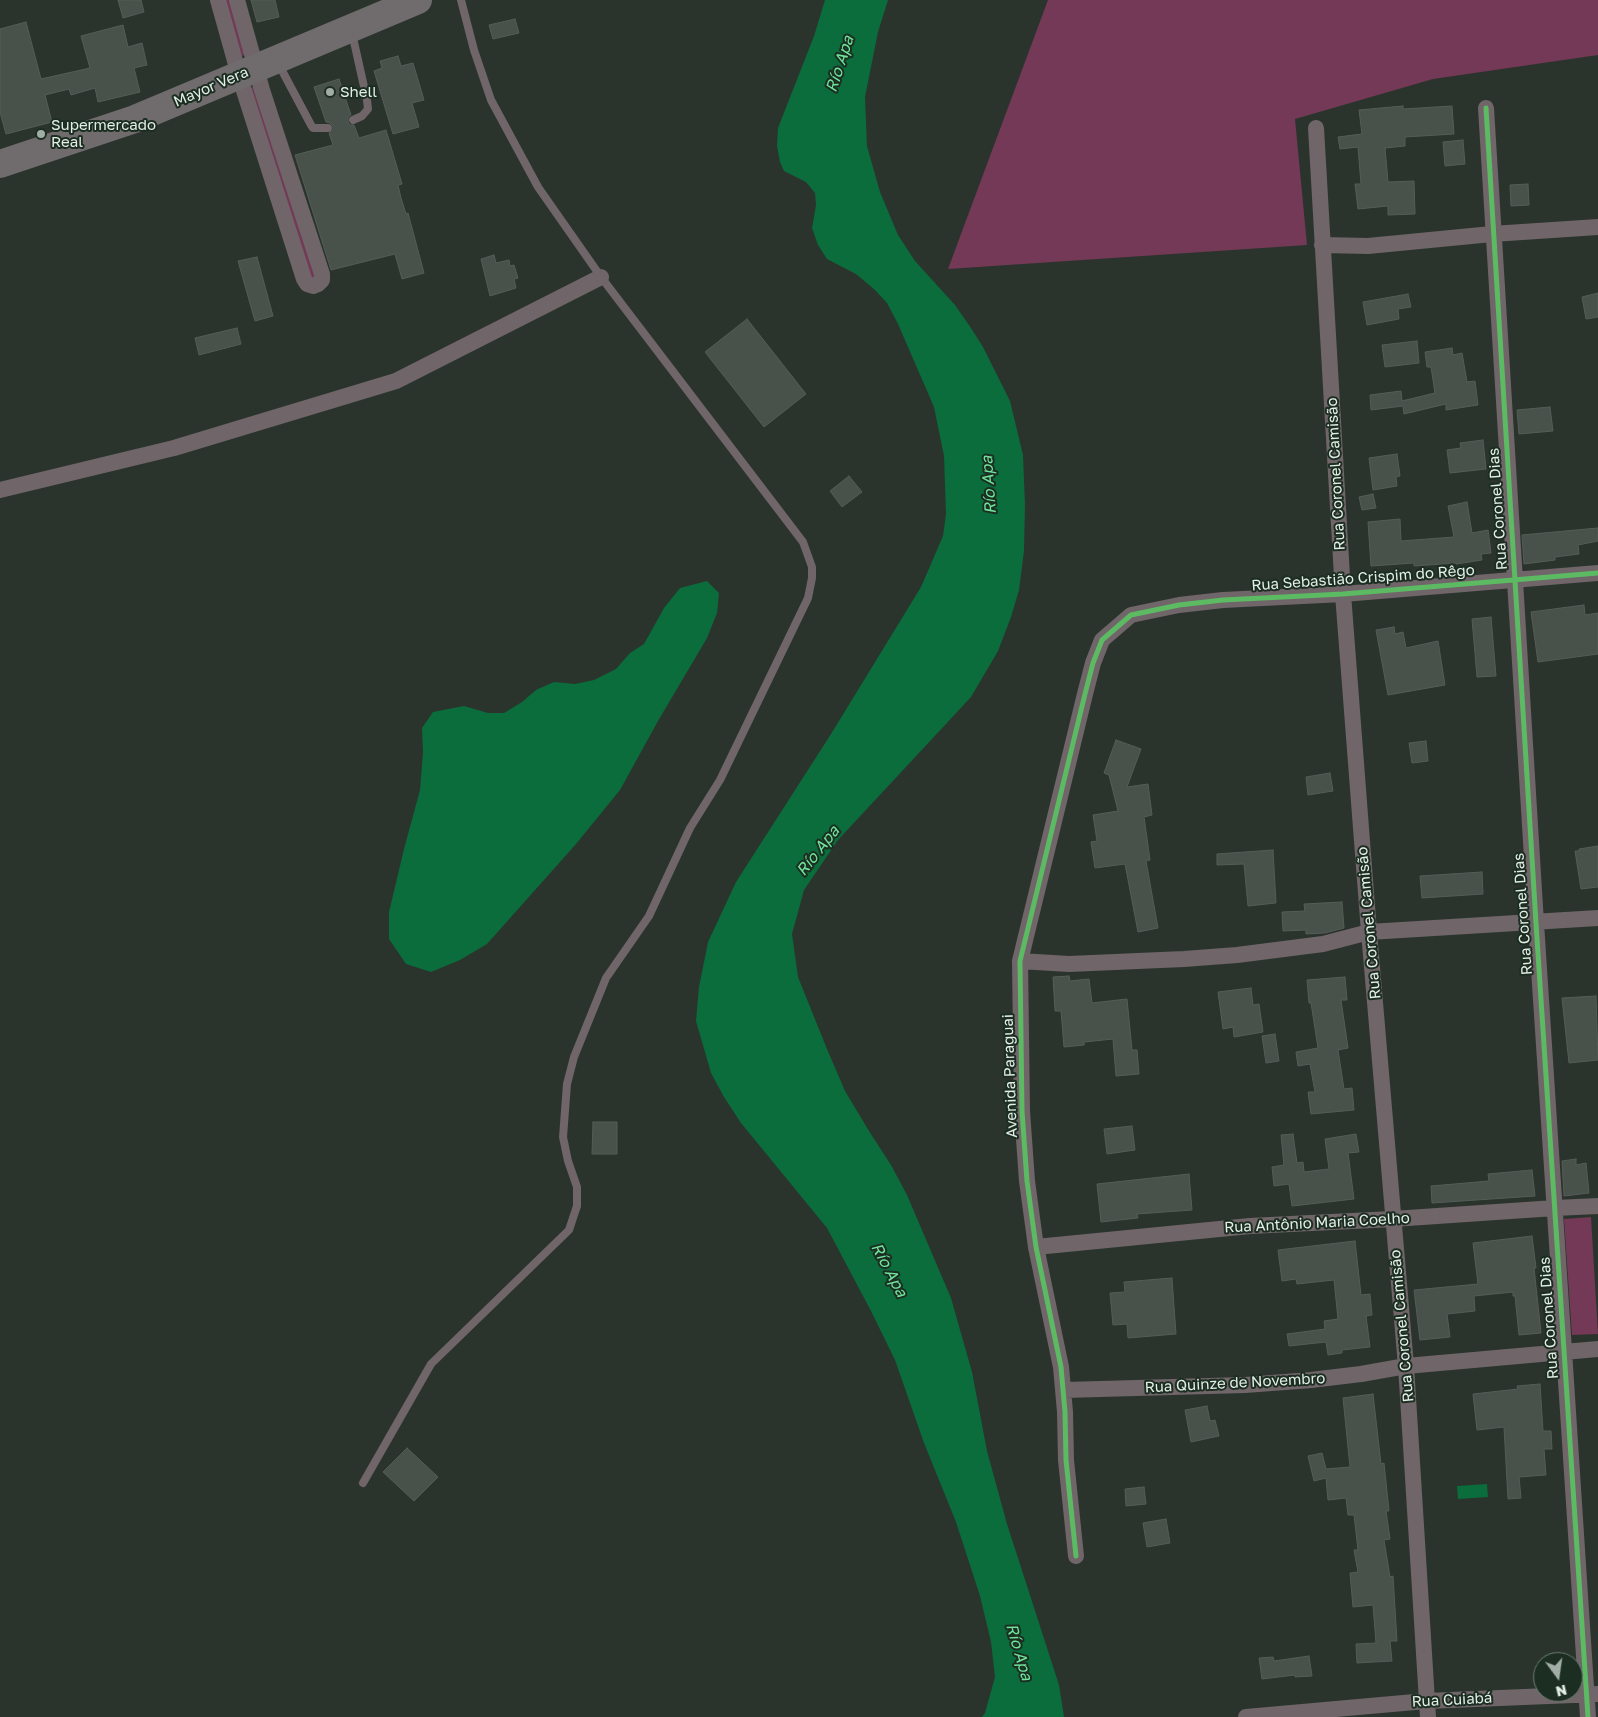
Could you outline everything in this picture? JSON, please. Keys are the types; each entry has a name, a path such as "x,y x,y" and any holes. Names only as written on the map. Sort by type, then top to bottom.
{"highway":[{"name":"Mayor Vera","path":"0,164 135,119 418,0"}],"street":[{"path":"218,0 257,68 304,279 307,284 313,286 322,280 322,274 237,0"},
{"name":"Rua Coronel Dias","path":"1486,108 1492,234 1564,1352 1592,1694 1588,1717"},
{"name":"Rua Coronel Camisão","path":"1316,128 1343,594 1369,932 1406,1366 1427,1709"},
{"path":"1322,245 1368,246 1492,234 1598,227"},
{"path":"0,490 174,448 396,381 601,277"},
{"name":"Rua Sebastião Crispim do Rêgo","path":"1131,615 1178,605 1223,600 1343,594 1598,573"},
{"name":"Avenida Paraguai","path":"1076,1556 1066,1460 1064,1390 1036,1247 1028,1181 1022,1111 1020,961 1093,663 1102,640 1131,615"},
{"path":"1020,961 1069,964 1115,963 1237,955 1323,944 1369,932 1598,918"},
{"name":"Rua Antônio Maria Coelho","path":"1036,1247 1250,1226 1598,1206"},
{"name":"Rua Quinze de Novembro","path":"1064,1390 1255,1384 1362,1374 1406,1366 1598,1349"},
{"name":"Rua Cuiabá","path":"1246,1717 1427,1709 1592,1694"}],"lane":[{"path":"363,1483 431,1364 569,1230 577,1206 577,1187 563,1137 567,1084 574,1057 606,978 649,916 690,828 720,780 811,589 812,567 803,542 601,277 538,187 510,138 488,92 474,50 461,0"},
{"path":"351,28 368,100 368,109 362,116 353,120"},
{"path":"257,68 313,128 328,128"}],"shaded area":[{"path":"224,0 231,0 245,54 242,56"},
{"path":"1048,0 1598,0 1598,55 1433,79 1295,119 1307,245 948,269"},
{"path":"253,87 316,277 311,279 251,88"},
{"path":"1591,1217 1598,1334 1572,1335 1564,1219"}],"water":[{"name":"Río Apa","path":"825,0 888,0 878,32 865,97 867,146 880,192 898,235 915,261 955,305 971,328 983,347 1010,401 1023,455 1024,551 1019,590 1011,617 998,651 971,697 838,840 804,890 792,934 798,977 845,1091 891,1165 907,1195 951,1298 972,1372 987,1451 1007,1524 1059,1685 1064,1717 982,1717 985,1713 995,1677 991,1642 980,1596 956,1522 924,1443 895,1360 827,1228 741,1123 724,1097 711,1073 696,1021 699,987 708,942 736,882 831,734 921,587 943,536 946,514 944,456 934,407 898,324 887,303 875,290 856,274 827,259 818,245 812,228 816,205 815,193 806,182 784,171 780,162 777,146 778,128 814,36"},
{"path":"707,581 719,593 717,613 707,638 620,790 576,844 487,944 460,960 431,972 406,964 389,939 389,912 420,790 423,752 422,728 433,712 464,706 488,713 504,713 522,702 536,690 554,682 575,684 594,680 616,669 630,653 644,644 664,608 680,588"},
{"path":"1487,1484 1488,1497 1458,1499 1457,1486"}],"building":[{"path":"118,0 141,0 144,12 123,18"},
{"path":"251,0 275,0 279,17 257,22"},
{"path":"515,19 519,33 493,39 489,25"},
{"path":"26,22 41,79 90,68 81,36 123,25 128,47 142,43 147,65 134,68 140,92 98,102 95,88 71,95 69,89 45,95 52,122 6,134 0,112 0,29"},
{"path":"398,56 401,66 413,63 424,100 412,103 419,127 393,134 374,71 382,68 380,61"},
{"path":"339,79 351,115 348,117 348,122 350,125 354,125 359,138 386,130 402,184 398,185 401,198 406,214 408,213 424,273 402,279 395,254 331,270 295,155 333,145 329,133 333,130 333,126 326,122 314,87"},
{"path":"1403,106 1403,109 1452,106 1454,134 1405,137 1405,146 1385,148 1388,182 1414,181 1415,214 1388,215 1388,206 1358,209 1355,184 1361,184 1358,147 1340,149 1338,137 1362,134 1359,110"},
{"path":"1463,140 1465,164 1445,166 1443,142"},
{"path":"1528,184 1529,205 1511,206 1510,185"},
{"path":"494,255 496,263 509,260 510,266 514,265 518,278 514,279 516,288 490,296 481,259"},
{"path":"257,257 273,316 255,321 238,261"},
{"path":"1598,293 1598,317 1586,319 1582,297"},
{"path":"1408,294 1411,307 1398,309 1399,319 1367,325 1363,302"},
{"path":"747,319 806,394 764,427 705,352"},
{"path":"237,328 241,344 199,355 195,338"},
{"path":"1417,341 1419,363 1385,367 1382,345"},
{"path":"1452,348 1453,355 1462,353 1467,382 1475,381 1478,405 1446,410 1446,404 1404,414 1403,406 1371,410 1370,395 1401,391 1402,401 1435,393 1431,367 1427,367 1425,352"},
{"path":"1550,407 1553,431 1519,434 1517,410"},
{"path":"1483,440 1486,469 1450,473 1447,450 1461,448 1460,443"},
{"path":"1397,454 1400,476 1396,477 1397,486 1373,490 1369,458"},
{"path":"849,476 862,492 842,507 830,491"},
{"path":"1373,494 1376,508 1362,510 1359,497"},
{"path":"1467,502 1472,533 1488,530 1491,553 1481,554 1482,560 1456,564 1414,566 1414,563 1371,566 1368,522 1400,519 1401,541 1454,537 1448,506"},
{"path":"1598,528 1598,541 1578,545 1579,554 1555,557 1555,560 1524,564 1522,535"},
{"path":"1584,605 1585,615 1598,613 1598,654 1538,662 1531,612"},
{"path":"1491,617 1496,676 1477,677 1472,619"},
{"path":"1394,627 1395,634 1403,632 1406,648 1438,641 1445,685 1388,695 1376,630"},
{"path":"1116,740 1141,749 1127,787 1148,784 1152,815 1144,817 1150,860 1146,861 1158,928 1138,932 1125,864 1095,868 1091,842 1097,841 1093,815 1118,811 1109,775 1104,773"},
{"path":"1426,741 1428,761 1412,763 1409,743"},
{"path":"1330,773 1333,791 1308,795 1306,777"},
{"path":"1598,846 1598,887 1581,889 1575,851"},
{"path":"1273,850 1276,903 1248,906 1244,864 1217,865 1217,854"},
{"path":"1482,872 1483,894 1422,898 1420,876"},
{"path":"1342,902 1344,928 1325,933 1306,934 1306,930 1283,931 1282,912 1305,911 1304,904"},
{"path":"1069,976 1070,981 1089,979 1092,1003 1127,999 1132,1050 1137,1050 1139,1074 1116,1076 1113,1039 1084,1042 1084,1045 1064,1047 1061,1011 1055,1011 1053,977"},
{"path":"1345,977 1347,1000 1341,1000 1348,1048 1338,1050 1344,1089 1352,1088 1354,1110 1311,1114 1308,1092 1315,1092 1310,1064 1298,1066 1296,1052 1318,1048 1311,1003 1309,1003 1307,980"},
{"path":"1251,988 1253,1005 1259,1004 1263,1032 1234,1037 1233,1027 1223,1029 1218,992"},
{"path":"1596,996 1598,1060 1569,1063 1562,998"},
{"path":"1275,1034 1279,1061 1266,1063 1262,1036"},
{"path":"593,1122 617,1122 617,1154 592,1154"},
{"path":"1132,1126 1135,1150 1107,1154 1104,1129"},
{"path":"1293,1134 1297,1163 1303,1162 1304,1172 1329,1169 1325,1139 1356,1134 1359,1152 1348,1153 1354,1199 1292,1206 1289,1184 1274,1186 1272,1167 1284,1165 1281,1135"},
{"path":"1576,1159 1576,1165 1586,1163 1589,1193 1564,1196 1562,1161"},
{"path":"1532,1170 1535,1196 1432,1203 1431,1186 1489,1181 1488,1174"},
{"path":"1189,1174 1192,1210 1137,1214 1138,1218 1101,1222 1097,1184"},
{"path":"1532,1236 1541,1333 1519,1335 1513,1292 1474,1296 1475,1311 1447,1314 1450,1337 1420,1340 1414,1290 1478,1284 1473,1243"},
{"path":"1355,1241 1361,1295 1370,1294 1372,1315 1366,1316 1370,1347 1342,1350 1342,1353 1328,1355 1326,1342 1289,1346 1287,1334 1325,1329 1324,1321 1338,1319 1334,1280 1297,1284 1296,1279 1282,1281 1278,1250"},
{"path":"1172,1278 1176,1334 1128,1338 1127,1324 1113,1325 1110,1293 1125,1292 1124,1282"},
{"path":"1540,1384 1543,1431 1551,1431 1552,1449 1544,1449 1546,1475 1519,1477 1521,1498 1508,1499 1504,1427 1477,1430 1473,1394 1518,1389 1517,1386"},
{"path":"1373,1394 1381,1464 1384,1463 1389,1511 1386,1511 1390,1539 1384,1540 1390,1577 1393,1576 1397,1641 1390,1641 1392,1661 1357,1663 1356,1644 1376,1643 1373,1605 1353,1607 1350,1573 1358,1572 1354,1550 1358,1550 1354,1515 1348,1515 1346,1498 1328,1500 1326,1478 1314,1481 1308,1456 1322,1453 1326,1469 1350,1467 1343,1398"},
{"path":"1207,1406 1210,1421 1215,1420 1219,1436 1191,1442 1185,1410"},
{"path":"407,1448 438,1477 414,1501 383,1472"},
{"path":"1144,1487 1146,1504 1126,1506 1125,1489"},
{"path":"1166,1519 1170,1543 1147,1547 1143,1523"},
{"path":"1309,1656 1312,1676 1295,1677 1295,1675 1262,1679 1259,1658 1273,1657 1274,1661"}],"cycle path":[{"path":"1486,108 1536,923 1588,1717"},
{"path":"1076,1556 1066,1460 1065,1412 1061,1367 1036,1247 1027,1181 1022,1111 1020,961 1085,694 1093,663 1102,640 1131,615 1179,605 1223,600 1343,594 1598,573"}],"place":[{"name":"Shell","path":"330,92"},
{"name":"Supermercado Real","path":"41,134"}]}
